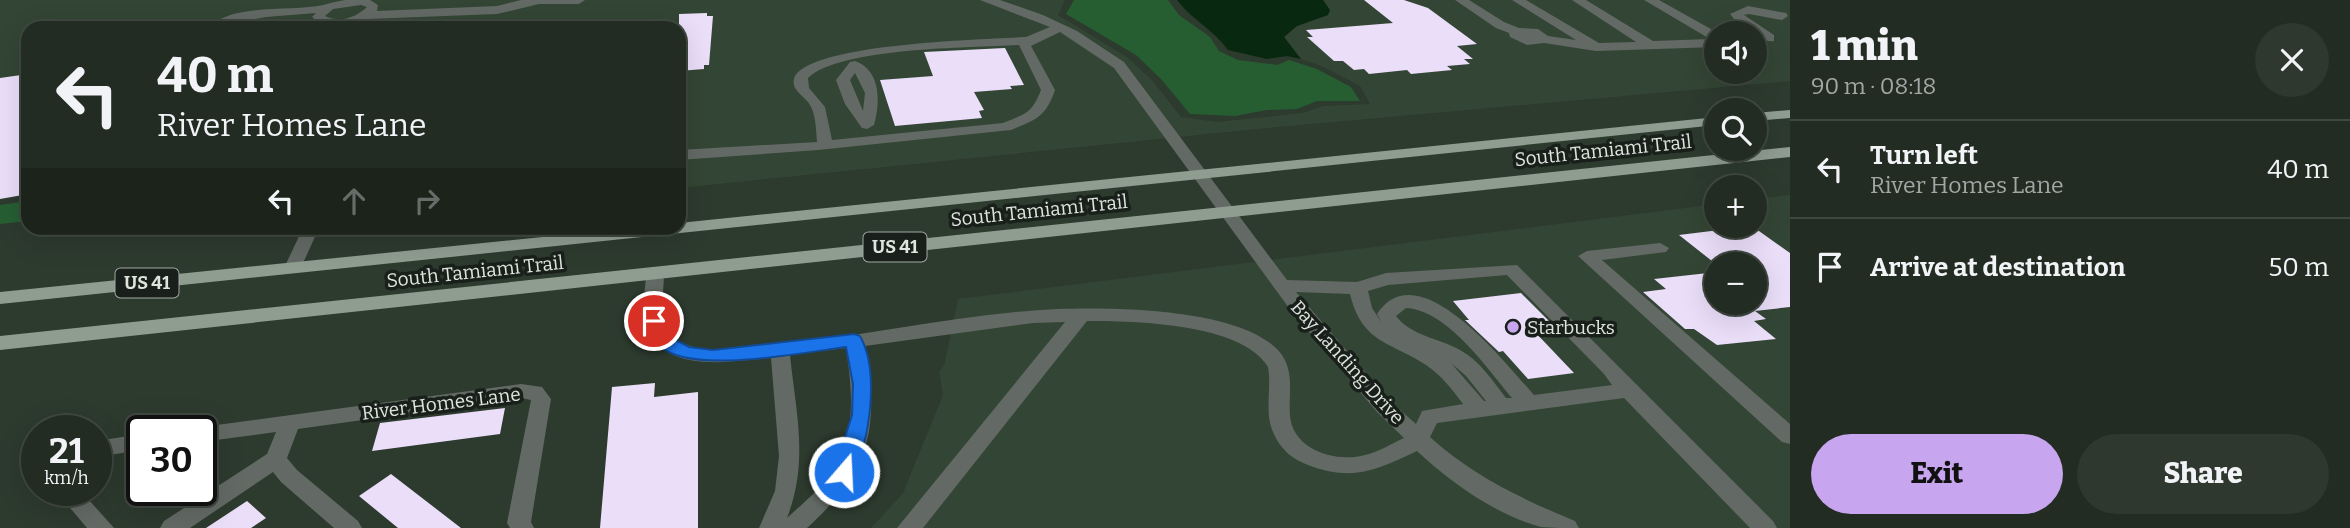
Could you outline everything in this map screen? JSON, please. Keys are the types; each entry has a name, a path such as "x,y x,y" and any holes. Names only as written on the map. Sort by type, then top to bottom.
{"main road":[{"path":"1767,116 1790,114"},
{"name":"South Tamiami Trail","path":"686,228 1704,122"},
{"name":"South Tamiami Trail","path":"0,343 1790,152"},
{"name":"South Tamiami Trail","path":"0,298 618,235"}],"street":[{"path":"354,21 370,10 478,0"},
{"path":"509,0 579,0"},
{"name":"Bay Landing Drive","path":"986,0 1009,5 1060,28 1090,43 1119,65 1281,286 1384,407 1445,464 1507,503 1567,528"},
{"path":"1461,0 1500,25 1516,31 1534,31 1544,39 1595,47 1704,42"},
{"path":"1518,0 1595,47"},
{"path":"1578,0 1650,45"},
{"path":"1650,0 1704,33"},
{"path":"229,21 267,13 327,8 355,1 370,10 497,10 536,2"},
{"path":"322,21 319,13 327,8"},
{"path":"1770,37 1744,23 1735,14 1748,10 1782,16"},
{"path":"825,145 816,103 804,93 800,83 802,73 824,62 870,52 1028,41 1060,28"},
{"path":"686,155 997,129 1031,117 1041,109 1048,90 1025,46 1028,41"},
{"path":"867,125 848,100 843,80 862,56 870,52"},
{"path":"855,65 869,80 874,98 867,125 870,141"},
{"path":"293,268 308,235"},
{"path":"1660,248 1587,256 1790,436"},
{"path":"1281,286 1358,288 1386,279 1511,269 1765,528"},
{"path":"655,273 654,321 666,342 685,353 713,356 780,350 1033,317 1127,316 1199,324 1235,333 1260,346 1275,360 1282,373 1278,412 1291,444 1306,455 1326,464 1346,468 1363,465 1419,439 1429,416 1628,390"},
{"path":"1358,288 1361,306 1376,331 1444,368 1479,410"},
{"path":"1501,407 1462,361 1440,348 1398,331 1390,324 1386,314 1390,308 1396,304 1416,301 1436,307 1452,320 1529,403"},
{"path":"909,528 1080,315"},
{"path":"791,528 824,497 844,472 854,443 861,415 862,384 854,340"},
{"path":"771,528 786,491 790,456 780,350"},
{"name":"River Homes Lane","path":"217,432 521,391 535,392 541,399 519,523 522,528"},
{"path":"173,528 276,459 290,422"},
{"path":"276,459 289,476 350,528"},
{"path":"81,506 102,528"}],"shaded area":[{"path":"0,0 1065,0 1058,15 1127,57 1152,80 1181,117 1217,122 1303,113 1323,106 1370,104 1360,86 1324,67 1301,59 1284,37 1297,26 1328,15 1323,0 1790,0 1790,81 1767,83 1767,21 1704,21 1704,84 1757,84 1267,128 686,187 686,21 21,21 21,196 0,200"},
{"path":"1074,0 1168,0 1179,15 1210,37 1219,51 1238,60 1277,65 1289,60 1317,69 1351,87 1360,101 1317,101 1297,109 1267,110 1235,116 1190,114 1161,79 1136,55 1066,14"},
{"path":"1177,0 1323,0 1330,10 1328,15 1297,26 1284,37 1301,59 1287,56 1267,59 1228,50"},
{"path":"1790,195 1790,528 871,528 903,493 943,395 939,371 944,366 958,299 1704,206 1704,238 1767,238 1767,198"},
{"path":"21,202 21,222 0,224 0,205"}],"building":[{"path":"1364,0 1404,0 1428,8 1477,44 1457,46 1473,59 1464,59 1470,64 1447,66 1452,70 1411,74 1407,70 1369,74 1364,69 1354,70 1343,61 1334,61 1307,37 1313,37 1306,30 1393,23"},
{"path":"707,13 707,16 713,16 709,65 704,65 704,69 686,70 686,21 679,21 679,14"},
{"path":"1005,48 1024,85 1010,86 1012,89 974,92 984,110 979,111 982,118 895,126 880,80 933,76 924,52"},
{"path":"21,75 21,195 0,199 0,78"},
{"path":"1704,232 1704,238 1767,237 1790,253 1790,307 1767,310 1767,252 1704,252 1704,255 1679,235"},
{"path":"1704,273 1704,315 1760,315 1766,319 1754,321 1776,339 1717,345 1694,329 1685,329 1643,292 1666,289 1654,279"},
{"path":"1521,293 1555,327 1533,330 1574,373 1528,379 1503,351 1499,352 1465,320 1469,320 1453,301"},
{"path":"655,383 654,397 698,392 698,528 600,528 612,387"},
{"path":"505,408 500,434 372,451 380,423"},
{"path":"391,474 461,528 398,528 359,496"},
{"path":"247,501 266,518 251,528 206,528"}],"place":[{"name":"Starbucks","path":"1513,327"}],"route":[{"path":"654,321 666,342 685,353 713,356 854,340 862,384 861,415 844,472"}]}
